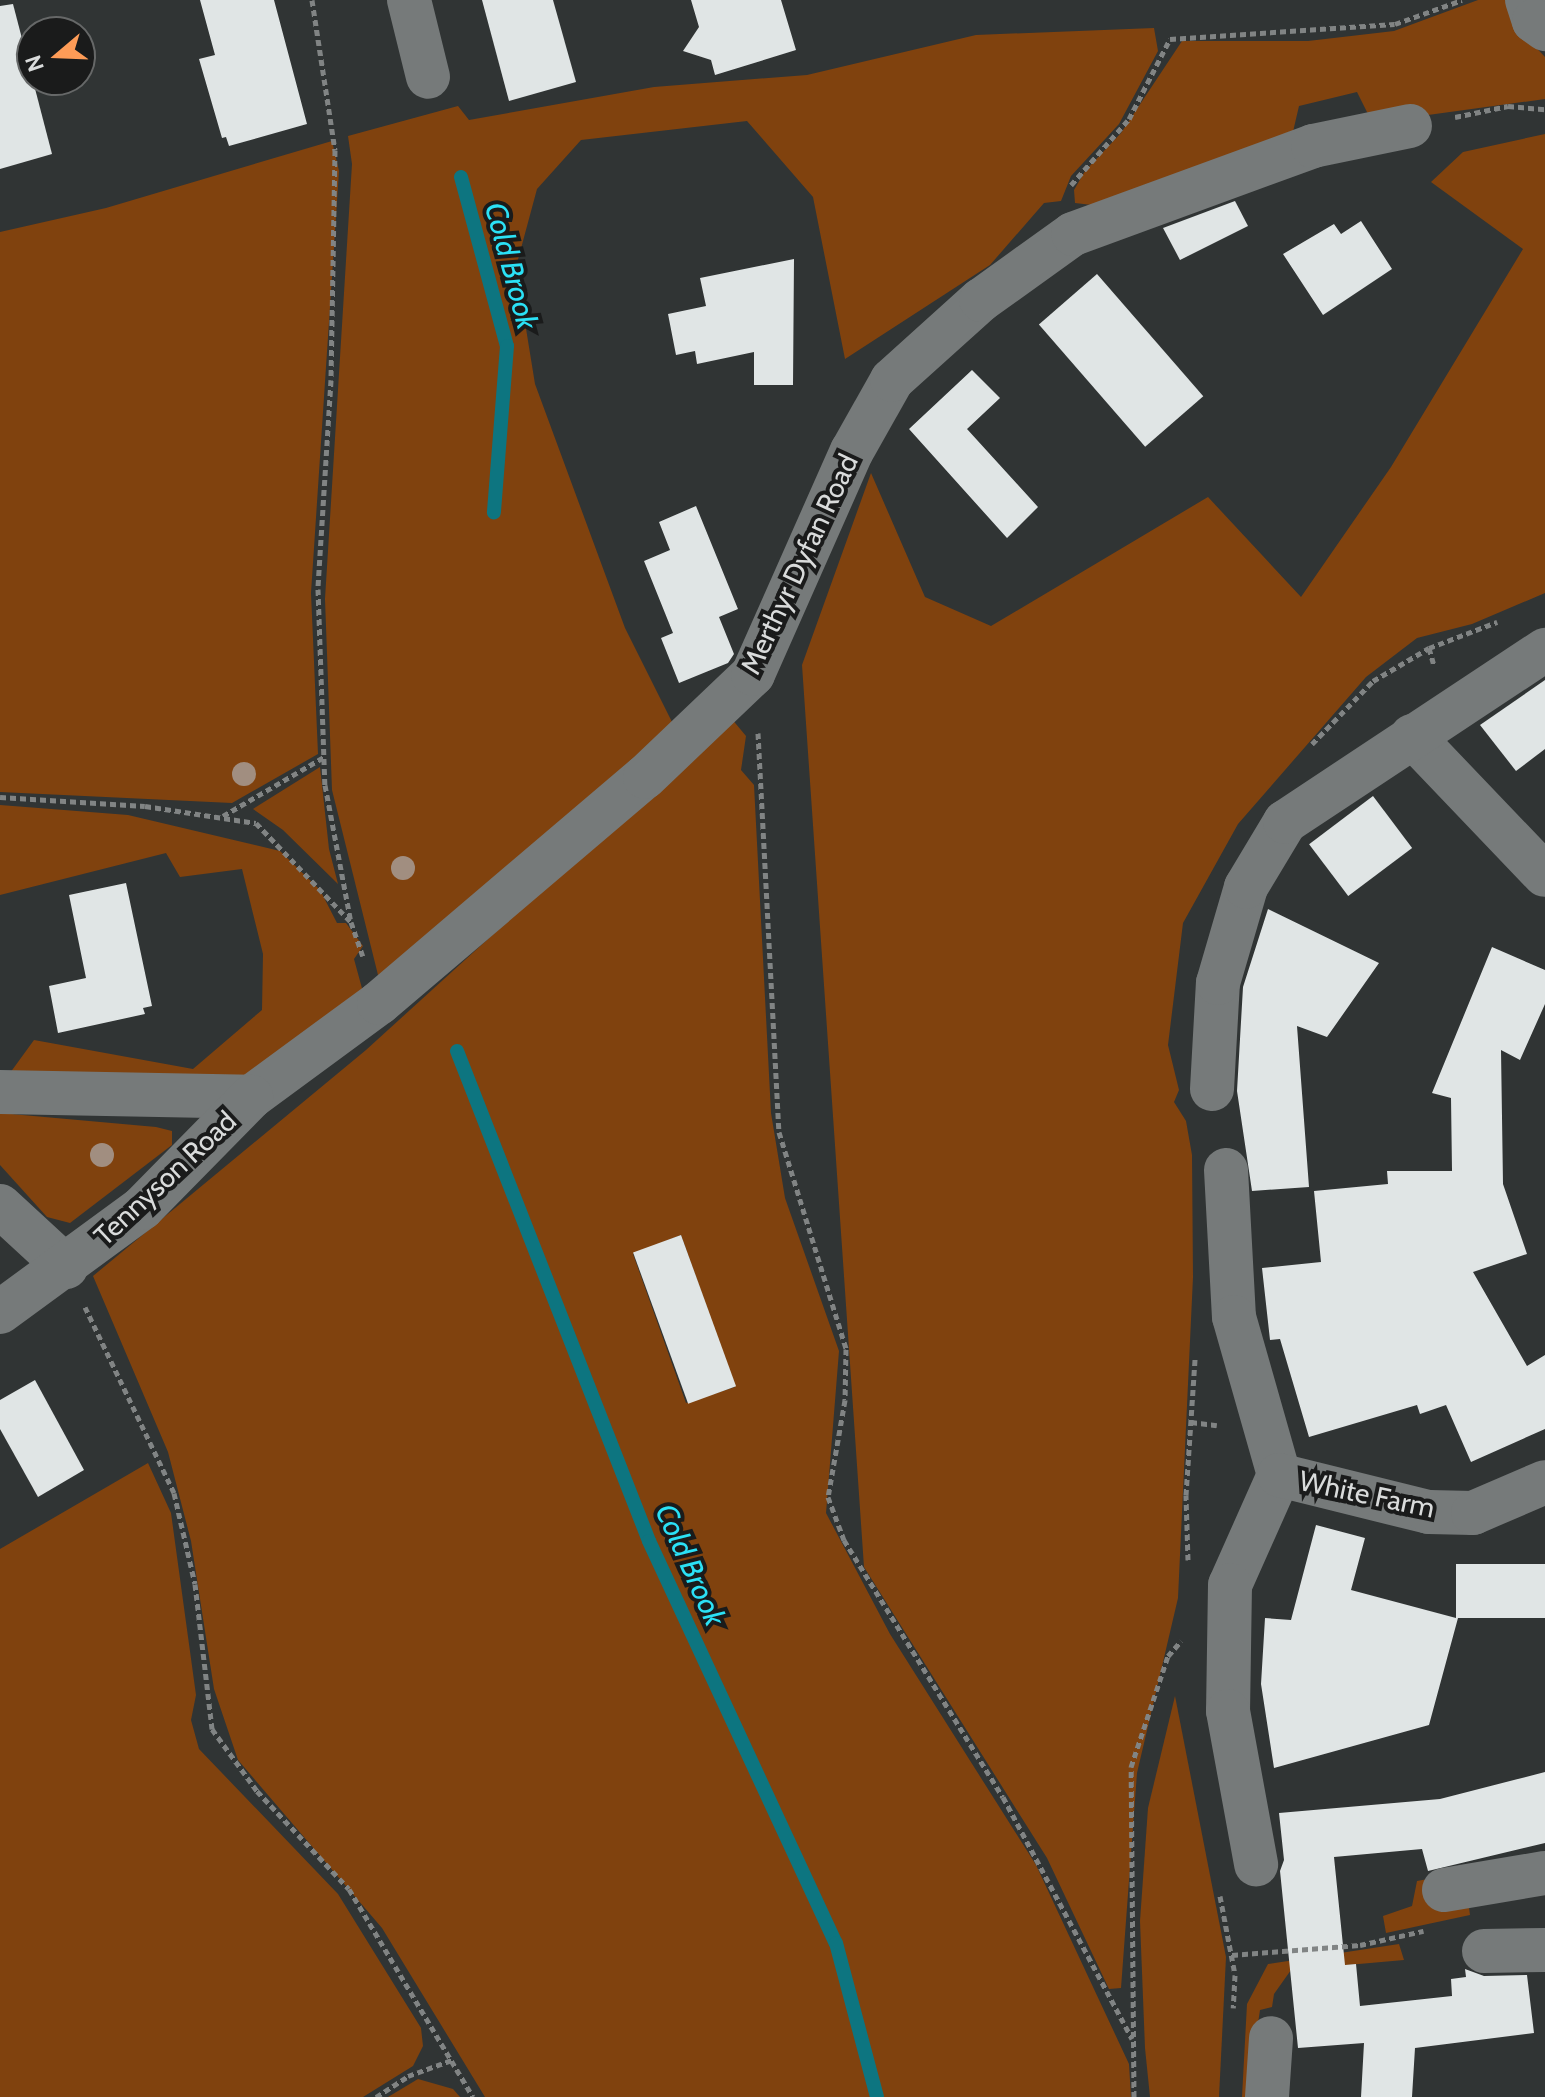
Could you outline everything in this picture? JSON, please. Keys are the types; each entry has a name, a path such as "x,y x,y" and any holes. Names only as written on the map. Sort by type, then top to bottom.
{"street":[{"path":"409,0 428,77"},
{"path":"1527,0 1534,21 1545,29"},
{"name":"Merthyr Dyfan Road","path":"251,1097 379,1003 645,777 753,674 852,451 892,380 981,300 1059,242 1313,146 1410,126"},
{"path":"1212,1089 1218,983 1246,887 1285,822 1545,650"},
{"path":"1412,736 1545,875"},
{"path":"0,1092 251,1097"},
{"name":"Tennyson Road","path":"0,1312 66,1267 142,1208 251,1097"},
{"path":"1226,1170 1234,1317 1279,1475 1230,1585 1228,1711 1256,1864"},
{"path":"0,1206 66,1267"},
{"name":"White Farm","path":"1279,1475 1444,1512 1473,1513 1545,1482"},
{"path":"1444,1890 1545,1873"},
{"path":"1484,1951 1545,1950"},
{"path":"1267,2097 1271,2038"}],"path":[{"path":"312,0 335,150 331,380 318,589 325,757 351,922 379,1003"},
{"path":"1059,242 1063,204 1074,178 1129,119 1170,39 1395,24 1462,0"},
{"path":"1410,126 1508,106 1545,109"},
{"path":"753,674 775,988 779,1132 846,1349 845,1400 828,1497 844,1540 1003,1797 1132,2039"},
{"path":"223,816 325,757"},
{"path":"0,797 223,816 256,823 351,922"},
{"path":"66,1267 174,1493 195,1584 212,1729 257,1791 349,1889 473,2097"},
{"path":"1134,2097 1131,1767 1168,1656 1189,1631"},
{"path":"1232,1955 1404,1937"},
{"path":"376,2097 408,2076 452,2060"}],"shaded area":[{"path":"1478,0 1505,0 1513,23 1545,57 1545,99 1399,119 1368,114 1357,92 1299,106 1292,136 1101,206 1075,203 1074,190 1085,171 1121,133 1182,41 1308,41 1394,31"},
{"path":"1154,28 1158,51 1119,124 1071,176 1061,201 1044,203 990,265 845,359 813,197 747,121 581,140 537,189 516,267 535,384 625,628 677,732 379,979 332,790 325,599 352,164 348,136 458,106 469,120 654,87 807,75 976,35"},
{"path":"1545,134 1545,593 1472,624 1417,638 1366,677 1238,824 1183,923 1168,1045 1179,1090 1174,1102 1186,1121 1192,1155 1193,1277 1178,1598 1137,1773 1121,1988 1109,1989 1047,1858 864,1567 802,665 871,473 925,597 991,626 1208,497 1301,597 1391,467 1523,249 1431,182 1463,152"},
{"path":"332,141 339,171 311,593 318,754 232,803 0,792 0,232 106,208"},
{"path":"731,718 746,736 741,770 754,785 771,1113 785,1198 839,1351 826,1513 890,1634 1036,1865 1129,2064 1131,2097 485,2097 382,1928 238,1760 214,1689 191,1541 168,1452 93,1276 366,1050","holes":["681,1235 735,1387 686,1403 633,1254"]},
{"path":"320,767 329,849 338,884 283,830 253,809"},
{"path":"0,805 128,815 280,851 320,890 337,923 346,923 363,946 354,959 363,992 253,1092 10,1073 34,1040 193,1069 262,1010 263,954 242,869 180,877 166,853 0,895"},
{"path":"0,1113 156,1127 172,1131 172,1145 70,1223 47,1217 0,1165"},
{"path":"148,1463 171,1513 196,1695 191,1720 199,1749 338,1894 421,2028 423,2046 413,2066 363,2097 0,2097 0,1549"},
{"path":"1175,1696 1226,1957 1219,2097 1150,2097 1140,1921 1148,1808"},
{"path":"1439,1877 1468,1900 1470,1915 1386,1933 1383,1916 1412,1906 1417,1881"},
{"path":"1399,1944 1404,1960 1291,1970 1274,1994 1272,2007 1260,2010 1247,2097 1242,2097 1247,2004 1268,1964"},
{"path":"418,2079 453,2089 460,2097 388,2097"}],"building":[{"path":"200,0 274,0 307,124 229,146 226,137 222,138 199,59 215,55"},
{"path":"482,0 553,0 576,82 509,101"},
{"path":"691,0 781,0 796,50 715,75 711,60 683,51 699,27"},
{"path":"13,4 16,16 16,96 37,96 52,154 0,169 0,6"},
{"path":"1235,201 1248,226 1180,260 1163,228"},
{"path":"1361,221 1392,269 1323,315 1283,254 1334,224 1341,234"},
{"path":"794,259 793,385 754,385 754,352 697,364 695,351 676,355 668,314 706,306 700,278"},
{"path":"1097,274 1203,396 1145,447 1039,325"},
{"path":"972,370 1000,398 967,429 1038,507 1007,538 909,429"},
{"path":"696,506 738,609 719,617 734,654 728,663 679,683 661,638 673,633 644,561 670,550 659,522"},
{"path":"1545,680 1545,749 1516,771 1480,725"},
{"path":"1373,796 1412,848 1348,896 1309,844"},
{"path":"126,883 152,1006 143,1008 145,1014 58,1033 49,986 86,978 69,895"},
{"path":"1268,909 1379,963 1327,1037 1297,1026 1309,1187 1252,1191 1237,1091 1243,987"},
{"path":"1492,947 1545,970 1545,1004 1520,1060 1501,1050 1503,1184 1527,1254 1473,1272 1527,1366 1545,1355 1545,1429 1471,1462 1446,1405 1420,1414 1417,1405 1309,1437 1280,1339 1270,1340 1262,1268 1321,1262 1314,1191 1388,1184 1387,1171 1452,1171 1451,1098 1432,1093"},
{"path":"681,1235 736,1386 688,1404 633,1252"},
{"path":"35,1380 84,1470 38,1497 0,1429 0,1400"},
{"path":"1316,1525 1365,1538 1351,1590 1456,1618 1456,1564 1545,1564 1545,1618 1458,1618 1429,1725 1274,1768 1261,1684 1265,1618 1291,1620"},
{"path":"1545,1772 1545,1843 1428,1871 1422,1849 1334,1857 1345,1965 1356,1964 1360,2006 1452,1996 1451,1979 1466,1977 1465,1969 1484,1976 1527,1975 1534,2033 1415,2048 1412,2097 1361,2097 1364,2043 1298,2048 1280,1871 1284,1860 1279,1813 1440,1799"}],"waterway":[{"name":"Cold Brook","path":"461,177 507,346 494,512"},
{"name":"Cold Brook","path":"457,1051 649,1541 836,1943 877,2097"}]}
